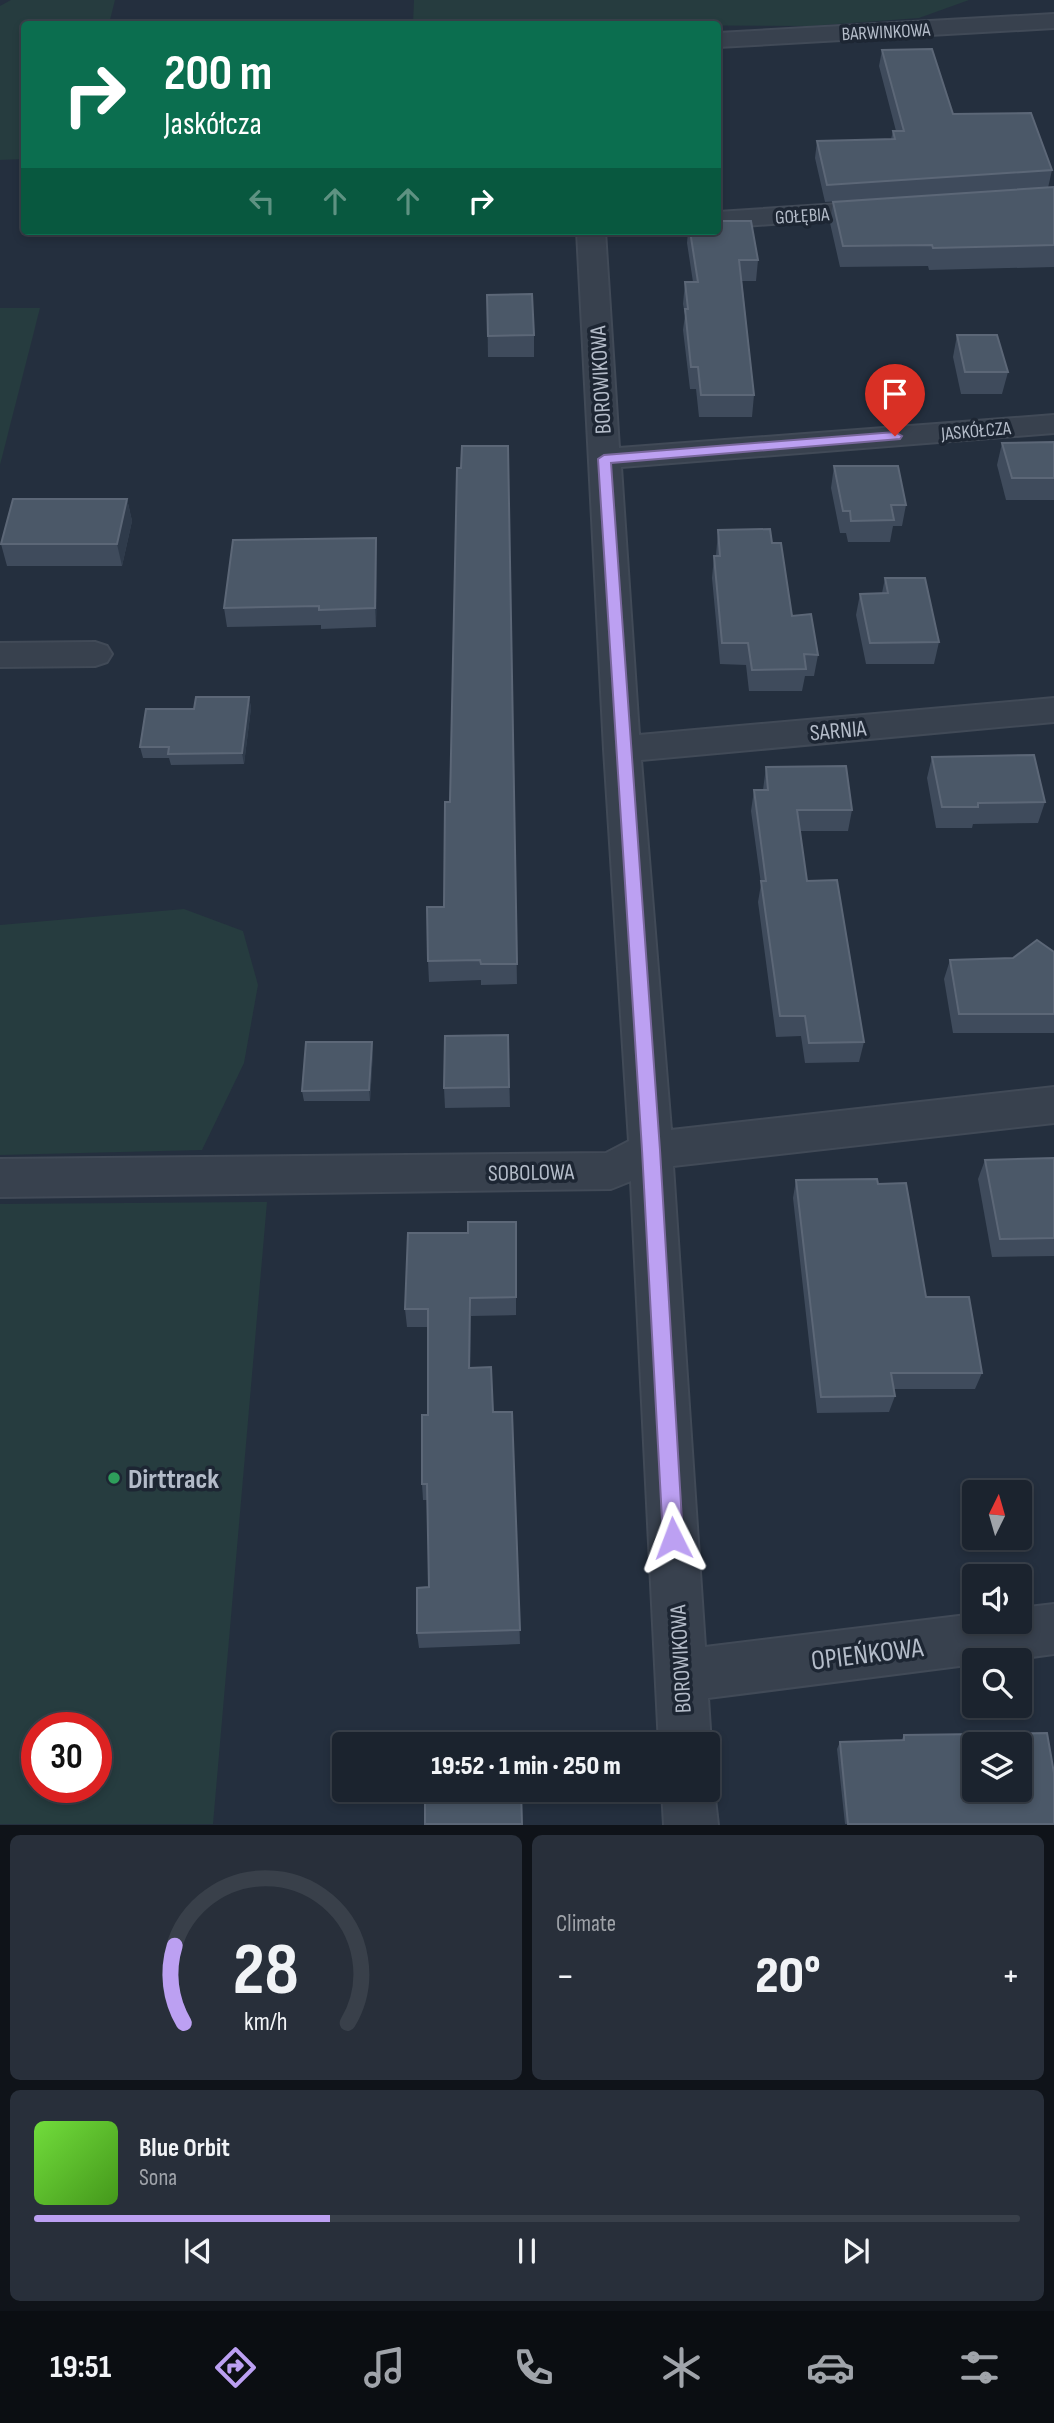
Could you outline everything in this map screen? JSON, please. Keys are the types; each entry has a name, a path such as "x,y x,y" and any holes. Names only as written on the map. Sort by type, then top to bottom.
{"street":[{"name":"BARWINKOWA","path":"721,40 1054,21"},
{"name":"GOŁĘBIA","path":"721,220 906,208"},
{"name":"BOROWIKOWA","path":"591,235 622,749 651,1150 684,1732"},
{"name":"JASKÓŁCZA","path":"604,459 1054,424"},
{"path":"0,655 95,654"},
{"name":"SARNIA","path":"622,749 1054,710"},
{"name":"SOBOLOWA","path":"0,1178 611,1171 651,1150 1054,1105"},
{"name":"OPIEŃKOWA","path":"681,1676 1054,1629"},
{"path":"689,1802 691,1825"}],"green space":[{"path":"11,0 115,0 110,21 21,21 21,159 0,160 0,6"},
{"path":"414,0 969,0 919,18 810,26 721,26 721,21 413,21"},
{"path":"0,308 40,308 0,465"},
{"path":"184,909 243,931 258,985 244,1063 202,1150 0,1155 0,925"},
{"path":"267,1202 213,1824 0,1824 0,1204"}],"building":[{"path":"932,49 953,114 1031,113 1052,170 827,185 817,141 895,139 893,131 904,131 882,50"},
{"path":"1054,187 1054,245 933,248 932,245 843,246 833,202"},
{"path":"721,221 751,221 758,260 739,260 754,395 701,395 698,367 691,367 685,309 688,309 685,282 698,282 691,235 721,235"},
{"path":"532,294 534,335 488,336 487,295"},
{"path":"957,335 997,335 1008,372 965,372"},
{"path":"1054,442 1054,478 1012,478 1002,443"},
{"path":"462,446 508,446 517,964 481,964 480,960 428,961 427,907 444,907 445,802 450,802 457,468 461,468"},
{"path":"834,466 898,466 906,505 891,505 894,520 851,521 850,511 843,511"},
{"path":"13,499 127,499 117,544 1,544"},
{"path":"770,529 772,543 781,543 792,616 811,614 818,655 804,654 806,669 752,670 748,643 722,643 714,556 720,556 718,530"},
{"path":"376,538 375,608 224,608 233,540"},
{"path":"885,578 925,578 939,642 870,643 860,594 888,593"},
{"path":"196,697 249,697 242,753 168,754 169,747 140,747 146,709 194,709"},
{"path":"1034,755 1045,802 978,803 978,807 942,807 932,757"},
{"path":"846,766 852,810 797,810 807,881 837,880 864,1042 809,1043 805,1016 780,1016 761,881 766,881 754,790 768,790 766,767"},
{"path":"1037,940 1054,952 1054,1014 959,1014 950,960 1013,958"},
{"path":"508,1035 509,1087 444,1088 445,1036"},
{"path":"306,1042 372,1042 369,1090 302,1091"},
{"path":"1054,1158 1054,1238 1000,1239 985,1160"},
{"path":"877,1179 878,1184 906,1183 926,1297 969,1297 982,1373 891,1373 895,1396 821,1397 796,1180"},
{"path":"468,1222 516,1222 516,1297 470,1298 469,1368 491,1367 493,1412 512,1412 520,1630 417,1633 417,1588 429,1587 427,1484 422,1484 422,1415 428,1415 428,1309 405,1309 408,1233 468,1233"},
{"path":"1032,1733 1047,1733 1054,1773 1054,1824 848,1824 840,1742 904,1740 904,1735 962,1734 962,1802 1032,1802"},
{"path":"425,1802 521,1802 522,1824 425,1824"}],"place":[{"name":"Dirttrack","path":"114,1478"}],"route":[{"path":"673,1538 651,1150 604,459 895,436"}]}
